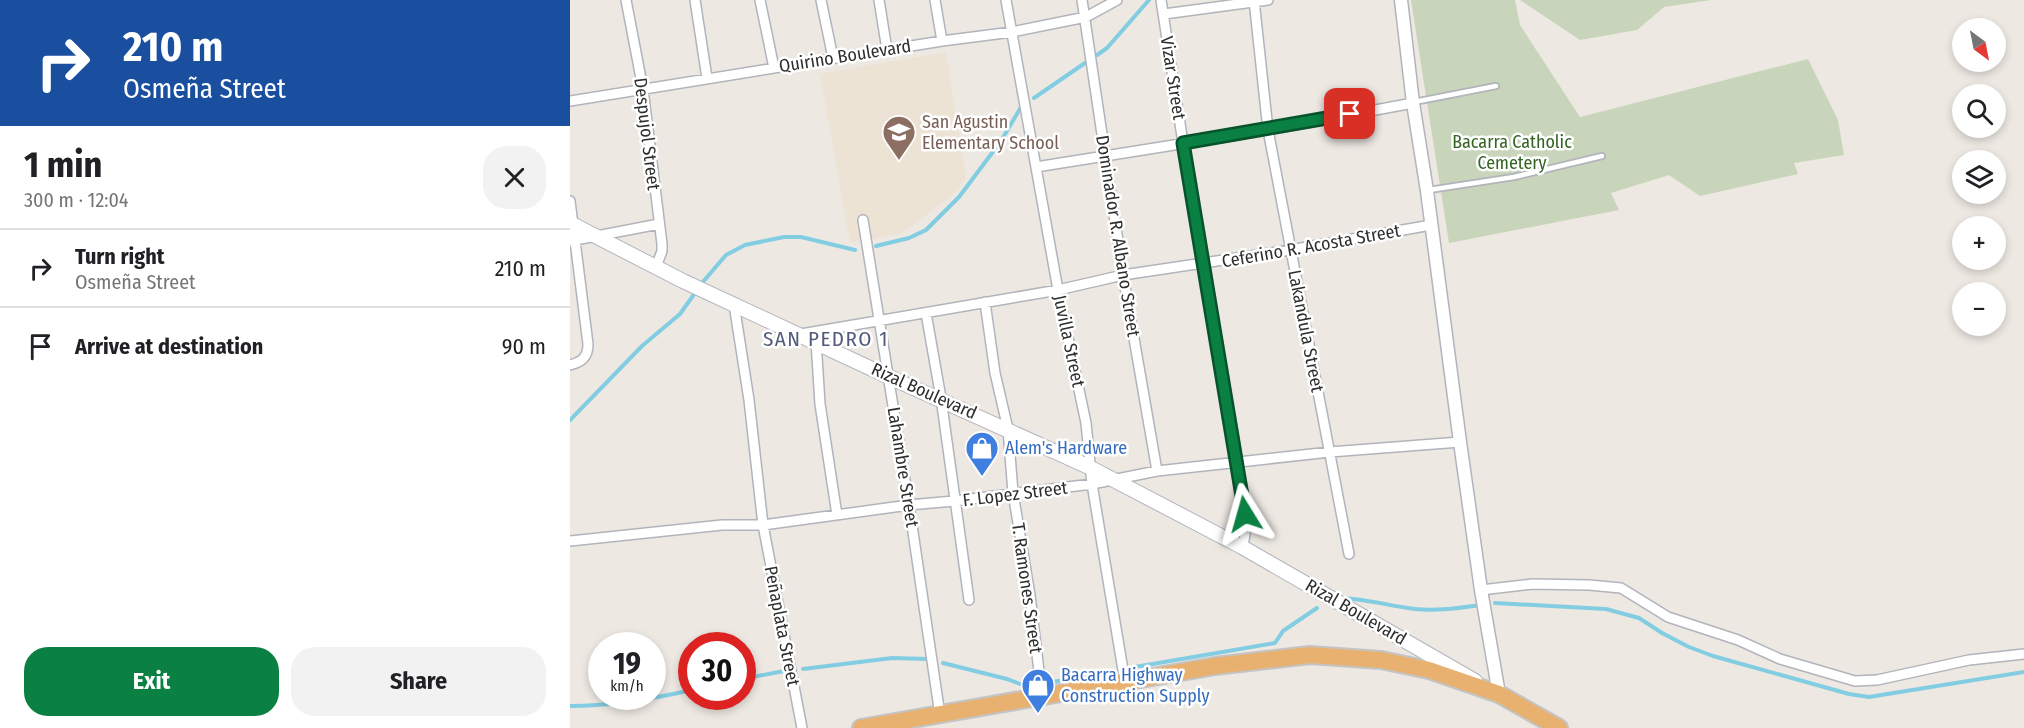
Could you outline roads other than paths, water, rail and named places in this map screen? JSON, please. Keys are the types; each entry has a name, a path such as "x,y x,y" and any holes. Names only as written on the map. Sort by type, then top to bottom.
{"highway":[{"path":"861,728 1215,666 1310,656 1381,660 1429,670 1496,693 1559,728"}],"main road":[{"name":"Rizal Boulevard","path":"572,224 656,267 887,376 941,398 1089,467 1242,547 1496,693"}],"street":[{"name":"Despujol Street","path":"626,0 643,89 659,224 662,251 656,267"},
{"path":"695,0 707,78"},
{"path":"760,0 774,68"},
{"path":"821,0 832,58"},
{"path":"879,0 887,50"},
{"path":"935,0 942,40"},
{"name":"Juvilla Street","path":"1006,0 1058,290 1086,423 1089,467 1125,682"},
{"name":"Dominador R. Albano Street","path":"1083,0 1123,275 1157,471"},
{"name":"Quirino Boulevard","path":"570,101 942,40 1012,32 1086,17 1117,0"},
{"name":"Vizar Street","path":"1161,0 1245,514 1245,539 1242,547"},
{"path":"1164,14 1268,0"},
{"path":"1401,0 1413,103 1496,693"},
{"name":"Lakandula Street","path":"1255,1 1268,130 1349,554"},
{"path":"1036,167 1268,130 1413,103"},
{"path":"570,201 588,352 583,360 570,365"},
{"name":"Lahambre Street","path":"863,220 940,715"},
{"path":"573,241 659,224"},
{"name":"Ceferino R. Acosta Street","path":"801,334 1058,290 1123,275 1204,264 1431,225"},
{"name":"Peñaplata Street","path":"729,301 749,400 763,525 802,728"},
{"name":"T. Ramones Street","path":"985,302 995,373 1008,429 1013,493 1030,596 1042,697"},
{"path":"926,313 941,398 969,600"},
{"path":"816,341 820,404 837,515"},
{"name":"F. Lopez Street","path":"570,542 722,525 763,525 1092,484 1157,471 1330,452 1460,441"},
{"path":"1481,590 1533,584 1621,588 1668,616 1738,640 1780,659 1855,681 1877,680 1969,660 2024,654"}],"lane":[{"path":"1413,103 1496,86"},
{"path":"1427,190 1514,177 1602,156"}],"waterway":[{"path":"1097,55 1107,48 1149,0"},
{"path":"1034,98 1085,63"},
{"path":"876,246 909,238 926,230 959,197 1001,141 1021,107"},
{"path":"570,420 642,346 680,314 726,255 745,245 784,237 801,237 855,250"},
{"path":"1341,598 1424,610 1481,605"},
{"path":"1495,603 1606,609 1639,618 1689,647 1713,656 1849,694 1869,697 2024,672"},
{"path":"1135,667 1275,643 1283,631 1317,608"},
{"path":"803,669 892,658 928,659"},
{"path":"943,663 1020,684 1037,684"},
{"path":"756,676 784,671"},
{"path":"1053,682 1114,671"},
{"path":"570,706 600,705 678,693"}],"place":[{"name":"San Agustin Elementary School","path":"899,161"},
{"name":"Alem's Hardware","path":"982,477"},
{"name":"Bacarra Highway Construction Supply","path":"1038,714"}],"district":[{"name":"SAN PEDRO 1","path":"826,339"}],"park label":[{"name":"Bacarra Catholic Cemetery","path":"1512,152"}]}
